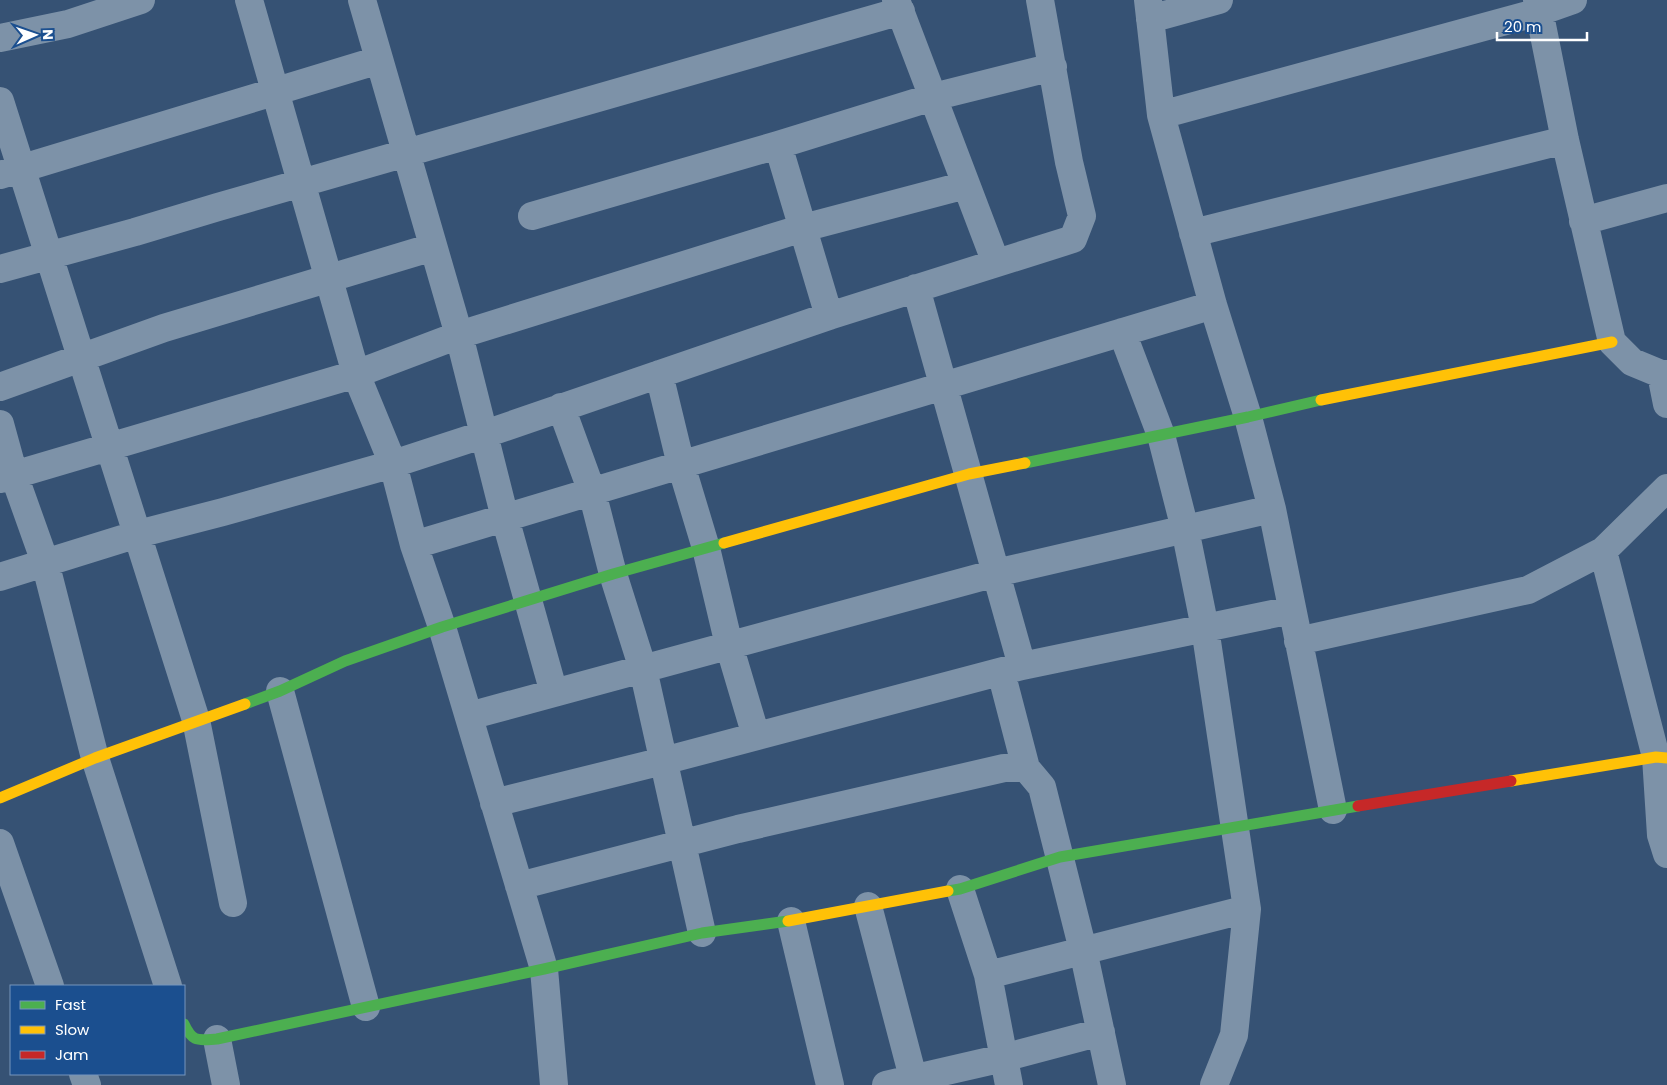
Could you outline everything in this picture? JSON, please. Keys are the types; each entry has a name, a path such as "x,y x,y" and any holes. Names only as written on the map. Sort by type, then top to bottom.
{"street":[{"path":"0,38 68,24 141,0"},
{"path":"249,0 356,374 392,464 414,545 442,627 544,969 554,1085"},
{"path":"362,0 459,335 505,518 554,693"},
{"path":"0,577 138,534 392,464 829,316 1073,239 1082,216 1069,162 1040,0"},
{"path":"1218,0 1149,10 1161,115 1213,305 1248,417 1272,509 1333,810"},
{"path":"1161,115 1538,6 1573,0"},
{"path":"0,269 406,154 898,5 996,263"},
{"path":"1538,6 1564,140 1612,342 1632,362 1664,374 1667,404"},
{"path":"11,171 379,60"},
{"path":"532,216 778,145 933,97 1053,67"},
{"path":"0,101 11,171 49,255 196,720 233,903"},
{"path":"1193,233 1564,140"},
{"path":"778,145 829,316"},
{"path":"7,477 356,374 459,335 803,228 966,185"},
{"path":"1583,221 1667,198"},
{"path":"0,388 164,328 434,247"},
{"path":"916,288 996,573 1026,768 1042,786 1083,950 1112,1085"},
{"path":"414,545 1213,305"},
{"path":"1122,332 1161,435 1185,529 1205,628 1247,909 1234,1035 1214,1085"},
{"path":"0,798 95,758 280,691 345,661 528,599 613,574 969,474 1248,417 1325,399 1612,342"},
{"path":"659,374 681,465 706,548 729,645 756,736"},
{"path":"561,408 592,492 613,574 643,668 702,933"},
{"path":"0,424 7,477 45,562 95,758 168,985"},
{"path":"1298,641 1528,590 1603,552 1667,488"},
{"path":"469,716 996,573 1272,509"},
{"path":"1603,552 1661,757 1661,835 1667,854"},
{"path":"494,803 663,761 1012,669 1292,610"},
{"path":"280,691 366,1007"},
{"path":"185,1026 189,1035 196,1040 217,1039 702,933 791,921 960,889 1060,857 1333,810 1661,757"},
{"path":"519,886 683,844 1004,768 1026,768"},
{"path":"0,843 50,985"},
{"path":"960,889 988,975 1009,1085"},
{"path":"868,906 914,1082"},
{"path":"988,975 1247,909"},
{"path":"791,921 830,1085"},
{"path":"886,1085 914,1082 1101,1032"},
{"path":"217,1039 226,1085"}],"traffic: fast":[{"path":"1025,463 1321,400"},
{"path":"245,704 280,691 345,661 442,627 613,574 724,543"},
{"path":"948,891 960,889 1060,857 1358,806"},
{"path":"185,1026 190,1034 197,1039 217,1039 702,933 788,921"}],"traffic: slow":[{"path":"1321,400 1612,342"},
{"path":"724,543 969,474 1025,463"},
{"path":"0,798 95,758 245,704"},
{"path":"1511,781 1656,757 1667,758"},
{"path":"788,921 948,891"}],"traffic: jam":[{"path":"1358,806 1511,781"}]}
